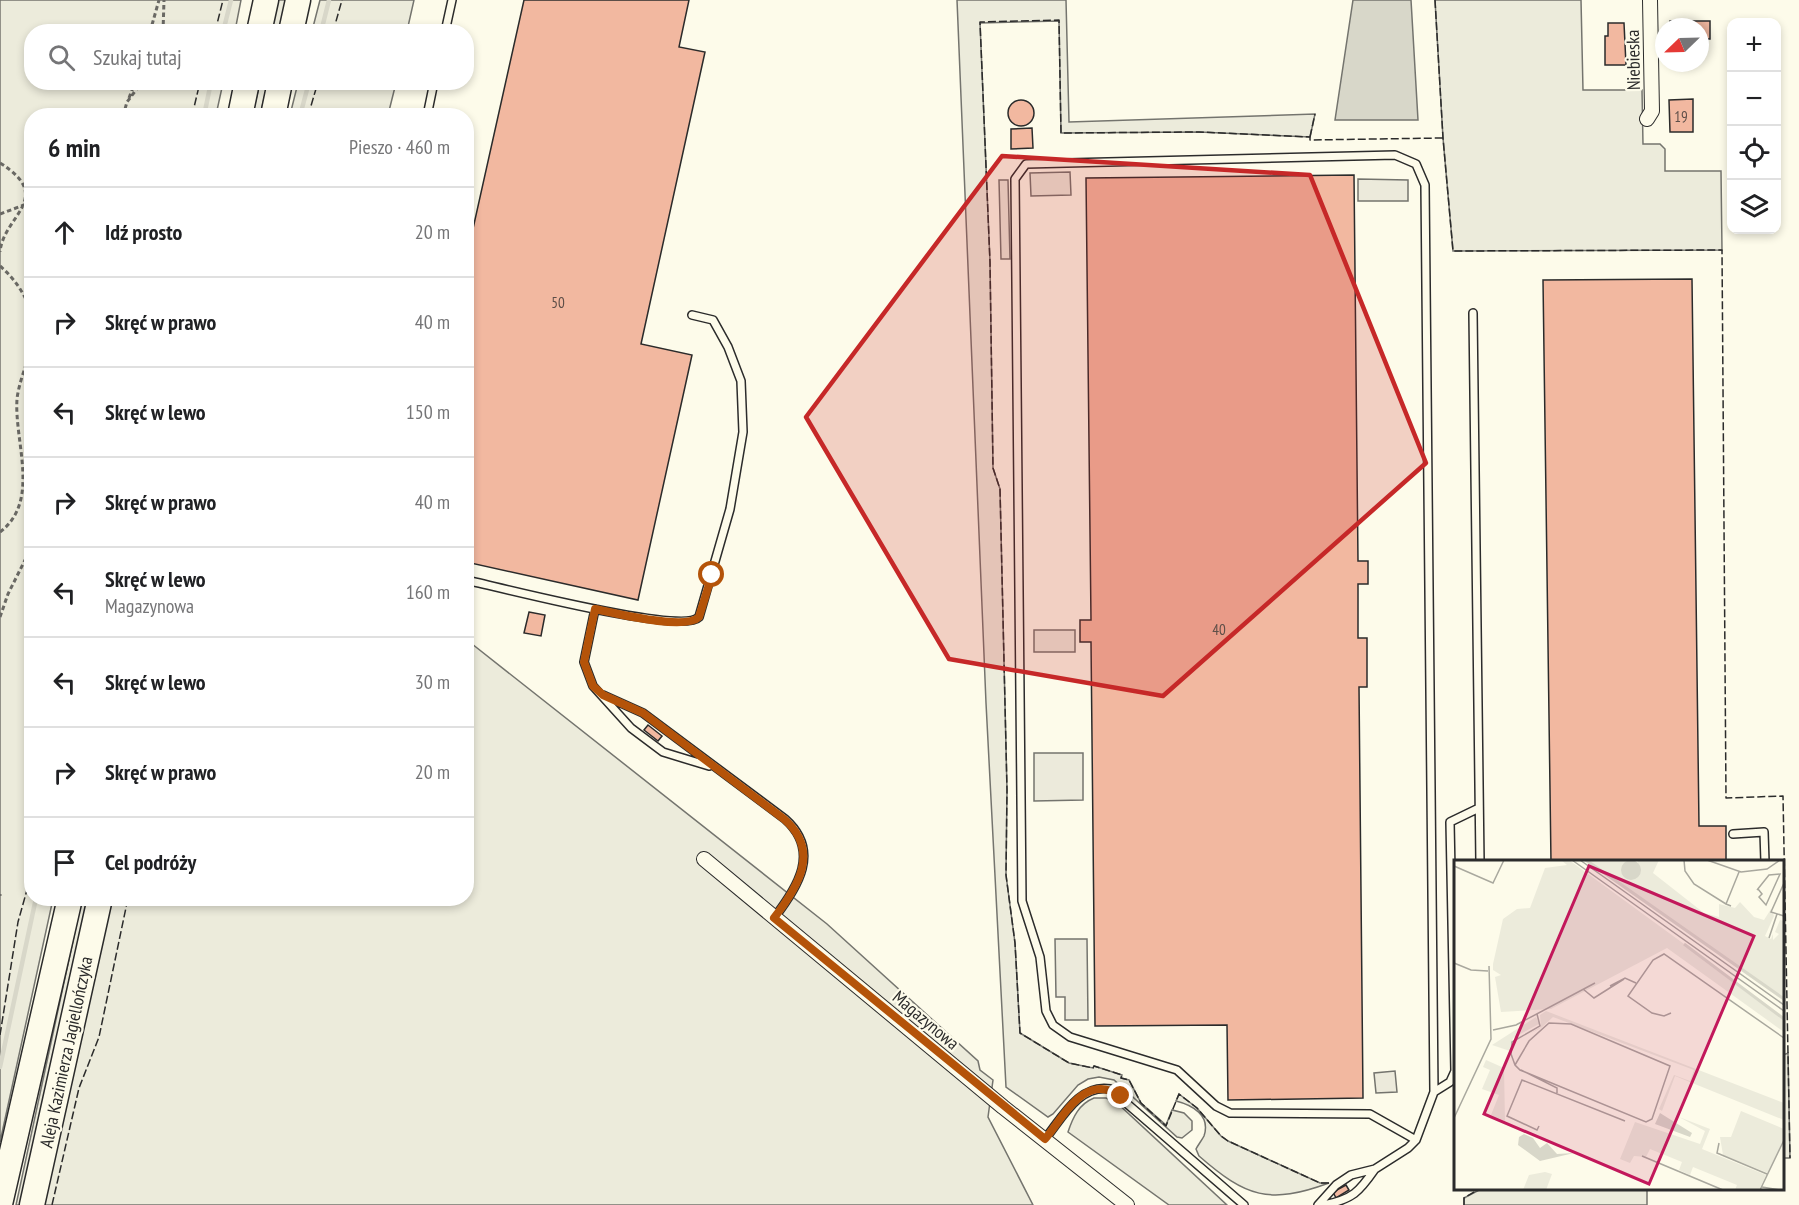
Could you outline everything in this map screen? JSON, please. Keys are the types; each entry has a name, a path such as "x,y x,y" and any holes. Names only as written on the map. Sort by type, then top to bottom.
{"highway":[{"path":"261,24 266,0"},
{"path":"293,24 298,0"},
{"path":"242,108 246,90"},
{"path":"275,108 278,90"},
{"name":"Aleja Kazimierza Jagiellończyka","path":"0,1204 68,906"},
{"name":"Aleja Kazimierza Jagiellończyka","path":"32,1205 98,906"}],"street":[{"name":"Niebieska","path":"1647,119 1652,111 1650,0"},
{"name":"Magazynowa","path":"704,859 1127,1205"}],"lane":[{"path":"447,24 452,0"},
{"path":"429,108 432,90"},
{"path":"1318,1205 1336,1185 1351,1175 1375,1169 1408,1148 1416,1140 1434,1092 1426,206 1422,173 1416,164 1395,155 1026,164 1015,179 1022,901 1040,957 1046,1011 1053,1025 1070,1037 1177,1070 1216,1106 1230,1113 1370,1114 1416,1140"},
{"path":"1473,313 1480,860"},
{"path":"474,582 636,618 686,622 696,620 702,612 734,489 743,432 742,391 728,347 713,320 692,315"},
{"path":"595,609 584,662 593,686 631,728 663,752 714,768"},
{"path":"603,695 643,713 784,819 799,836 803,862 800,880 774,918"},
{"path":"1454,1021 1450,822 1479,808"},
{"path":"1733,834 1764,832 1765,860"},
{"path":"1434,1092 1450,1082 1454,1073"},
{"path":"1045,1139 1088,1091 1098,1087 1110,1089 1244,1205"},
{"path":"1324,1205 1345,1200 1360,1191 1375,1169"}],"path":[{"path":"152,24 159,0"},
{"path":"163,24 164,0"},
{"path":"125,108 132,90"},
{"path":"127,102 136,90"},
{"path":"0,163 13,171 24,189"},
{"path":"0,252 3,238 17,219 24,202"},
{"path":"0,213 22,206"},
{"path":"0,266 12,276 24,296"},
{"path":"0,532 12,523 23,489 17,398 24,373"},
{"path":"0,617 8,594 24,562"}],"highlighted area":[{"path":"1002,156 1310,175 1426,463 1163,696 949,659 806,417"}],"shaded area":[{"path":"0,0 241,0 236,24 24,24 24,90 221,90 218,108 24,108 24,906 51,906 0,1142"},
{"path":"278,0 286,0 281,24 273,24"},
{"path":"320,0 414,0 409,24 314,24"},
{"path":"957,0 1066,0 1069,122 1315,114 1310,137 1199,132 1061,133 1059,21 980,23 990,262 993,468 1000,489 1007,790 1006,875 1015,943 1020,1033 1069,1063 1093,1068 1094,1066 1122,1075 1121,1078 1129,1080 1141,1103 1166,1125 1172,1110 1184,1113 1192,1121 1192,1130 1182,1138 1177,1137 1114,1080 1099,1077 1088,1079 1078,1085 1048,1117 1006,1087 986,703"},
{"path":"1353,0 1411,0 1418,120 1335,120"},
{"path":"1435,0 1581,0 1583,90 1642,90 1643,144 1660,144 1665,149 1665,171 1721,171 1722,250 1453,251 1443,138"},
{"path":"258,90 266,90 262,108 254,108"},
{"path":"296,90 394,90 390,108 292,108"},
{"path":"1070,172 1071,195 1031,196 1030,173"},
{"path":"1358,179 1408,180 1408,201 1358,201"},
{"path":"999,180 1008,180 1010,259 1001,259"},
{"path":"1034,630 1075,630 1075,652 1034,652"},
{"path":"474,646 827,924 978,1061 980,1070 993,1080 988,1117 1033,1205 44,1205 110,906 474,906"},
{"path":"1034,753 1083,753 1083,800 1034,801"},
{"path":"80,906 88,906 24,1205 16,1205"},
{"path":"1055,939 1087,939 1088,1020 1065,1020 1065,997 1056,997"},
{"path":"1788,1053 1790,1158 1784,1158 1784,1055"},
{"path":"1395,1071 1397,1092 1376,1093 1374,1073"},
{"path":"1179,1094 1197,1108 1228,1141 1320,1183 1329,1183 1290,1194 1274,1195 1259,1193 1231,1181 1199,1156 1196,1149 1204,1136 1205,1122 1194,1108 1176,1101"},
{"path":"1094,1098 1106,1098 1117,1103 1227,1205 1169,1205 1068,1132 1077,1112"},
{"path":"1479,1190 1647,1190 1647,1205 1464,1205 1464,1198"}],"building":[{"path":"524,0 689,0 679,47 705,52 641,344 692,355 638,600 474,564 474,224"},
{"path":"1608,23 1624,23 1626,65 1605,65 1605,36 1608,36"},
{"path":"1693,99 1693,132 1670,132 1669,100"},
{"path":"1021,100 1030,104 1034,113 1030,122 1021,126 1012,122 1008,113 1012,104"},
{"path":"1032,128 1033,148 1011,149 1011,129"},
{"path":"1354,175 1358,561 1368,561 1368,584 1358,584 1358,638 1367,638 1367,687 1359,687 1363,1098 1228,1100 1227,1025 1095,1026 1091,642 1080,642 1080,620 1091,620 1086,178"},
{"path":"1692,279 1699,826 1726,826 1726,860 1551,860 1543,280"},
{"path":"529,612 545,615 541,636 524,633"},
{"path":"648,725 662,736 658,741 644,730"},
{"path":"1346,1185 1349,1190 1336,1198 1333,1192"}],"waterway":[{"path":"225,24 231,0"},
{"path":"323,24 329,0"},
{"path":"206,108 209,90"},
{"path":"302,108 307,90"},
{"path":"0,1067 34,906"}],"fence":[{"path":"217,24 223,0"},
{"path":"335,24 342,0"},
{"path":"1435,0 1443,138 1453,251 1722,250 1726,798 1783,796 1790,1158"},
{"path":"1329,1183 1320,1183 1228,1141 1197,1108 1179,1094 1166,1126 1141,1103 1129,1080 1121,1078 1122,1075 1094,1066 1093,1068 1069,1063 1020,1033 1015,943 1006,875 1007,790 1000,489 993,468 990,262 980,22 1059,20 1061,133 1199,132 1310,137 1310,140 1443,138"},
{"path":"194,108 198,90"},
{"path":"310,108 316,90"},
{"path":"1310,137 1315,114"},
{"path":"0,1035 18,922 24,901"},
{"path":"52,1205 79,1088 99,1037 126,906"},
{"path":"1464,1205 1464,1198 1478,1190"}],"route":[{"path":"712,575 702,612 692,622 636,618 595,609 584,662 593,686 603,695 643,713 797,831 801,845 803,871 798,886 774,918 1045,1139 1078,1099 1088,1091 1098,1087 1110,1089 1121,1096"}]}
